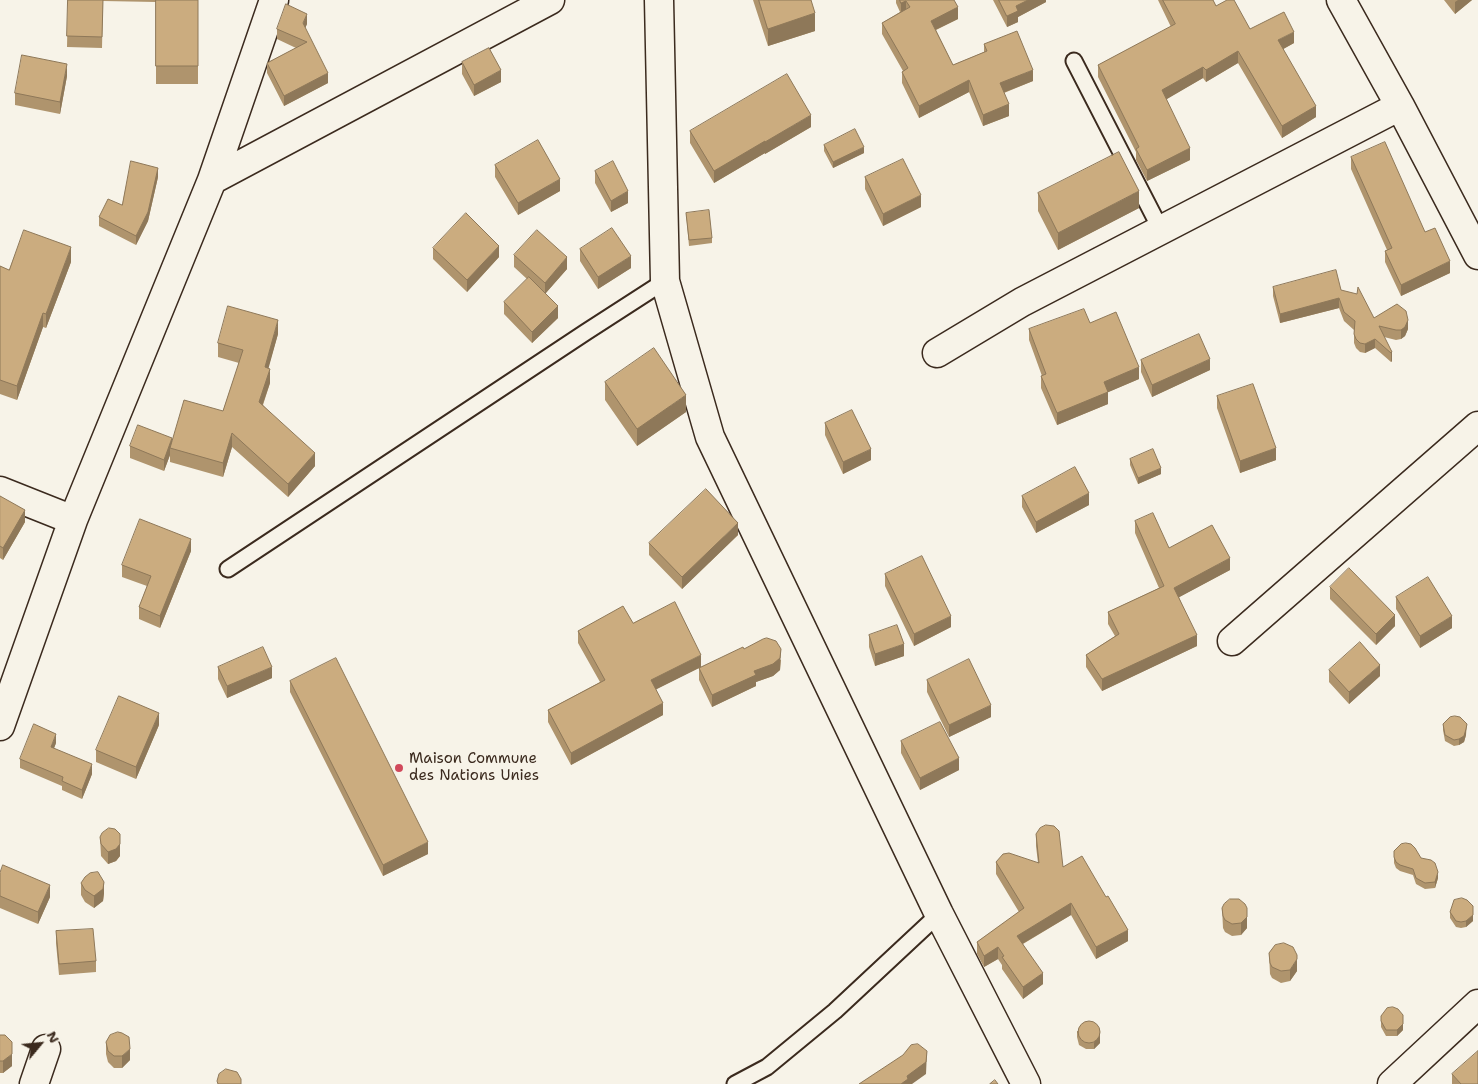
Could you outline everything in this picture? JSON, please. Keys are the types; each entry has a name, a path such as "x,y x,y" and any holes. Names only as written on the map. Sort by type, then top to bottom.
{"street":[{"path":"0,726 73,520 212,180 274,0"},
{"path":"212,180 550,0"},
{"path":"659,0 665,282 710,437 939,914 1026,1084"},
{"path":"1341,0 1400,106 1478,255"},
{"path":"937,353 1022,302 1400,106"},
{"path":"1232,641 1478,426"},
{"path":"0,491 73,520"},
{"path":"1392,1084 1478,1004"},
{"path":"34,1084 46,1049"}],"lane":[{"path":"1074,61 1161,230"},
{"path":"228,568 665,282"},
{"path":"736,1084 766,1067 782,1055 835,1010 939,914"}],"building":[{"path":"68,0 103,0 102,37 67,36"},
{"path":"156,0 198,0 198,66 156,66"},
{"path":"759,0 811,0 815,13 768,29"},
{"path":"900,0 954,0 958,7 931,21 953,65 987,51 984,44 1017,31 1033,70 1000,83 1009,104 983,115 969,80 919,106 902,72 908,68 882,23 910,7 906,1 901,3"},
{"path":"999,0 1028,0 1016,6 1018,11 1007,16"},
{"path":"1163,0 1213,0 1216,6 1227,0 1234,0 1250,29 1284,12 1294,32 1278,40 1316,106 1282,126 1238,51 1206,70 1203,67 1162,90 1190,148 1147,170 1136,149 1139,147 1098,65 1175,24"},
{"path":"286,4 307,14 303,23 328,73 284,96 267,63 307,42 277,29"},
{"path":"489,48 501,70 474,85 462,62"},
{"path":"22,55 67,64 60,102 15,93"},
{"path":"787,74 811,115 714,171 690,131"},
{"path":"855,129 864,147 833,162 824,145"},
{"path":"538,140 560,179 518,203 495,165"},
{"path":"1385,142 1425,232 1435,228 1450,261 1401,285 1385,251 1392,248 1351,157"},
{"path":"1119,152 1139,191 1058,233 1038,193"},
{"path":"903,159 921,195 883,214 865,177"},
{"path":"131,161 158,168 148,212 136,236 99,217 108,199 122,205"},
{"path":"613,161 628,191 611,201 595,171"},
{"path":"709,210 712,238 689,240 686,213"},
{"path":"466,213 499,246 467,280 433,248"},
{"path":"612,228 631,256 598,277 580,249"},
{"path":"24,230 71,247 46,314 43,313 17,386 0,380 0,266 9,270"},
{"path":"537,230 567,257 545,283 514,255"},
{"path":"1336,270 1341,290 1357,294 1358,287 1374,318 1397,304 1406,311 1408,320 1405,327 1401,330 1379,326 1391,353 1375,339 1365,344 1360,343 1356,339 1354,334 1355,321 1344,312 1339,298 1280,314 1273,287"},
{"path":"529,277 558,306 532,332 504,302"},
{"path":"228,306 278,320 265,367 270,369 259,402 315,453 288,484 232,433 223,463 170,448 184,400 223,411 243,350 218,343"},
{"path":"1084,309 1090,323 1116,312 1139,367 1104,382 1108,392 1057,413 1041,376 1046,374 1029,329"},
{"path":"1199,334 1210,359 1152,385 1141,360"},
{"path":"654,348 686,395 637,429 605,382"},
{"path":"1253,384 1276,448 1240,461 1217,396"},
{"path":"852,410 871,449 843,462 825,423"},
{"path":"138,425 172,438 164,460 130,446"},
{"path":"1153,449 1161,468 1138,478 1130,459"},
{"path":"1075,467 1089,493 1036,522 1022,496"},
{"path":"706,489 738,523 682,577 649,543"},
{"path":"0,496 25,510 3,548 0,546"},
{"path":"1153,513 1169,548 1212,525 1230,558 1174,588 1197,635 1102,679 1086,655 1119,634 1108,612 1164,586 1135,521"},
{"path":"140,519 191,539 160,616 139,607 151,576 122,565"},
{"path":"922,556 951,616 914,634 885,574"},
{"path":"1349,568 1395,615 1376,634 1330,587"},
{"path":"1428,577 1452,616 1420,636 1396,597"},
{"path":"675,602 701,655 651,680 663,703 571,753 548,710 605,680 578,631 623,606 633,623"},
{"path":"897,625 904,644 875,654 869,635"},
{"path":"767,638 776,641 781,649 780,658 773,664 754,671 756,675 712,695 699,668"},
{"path":"1360,642 1380,665 1349,692 1329,670"},
{"path":"263,647 272,667 227,686 218,667"},
{"path":"336,658 428,842 383,865 290,681"},
{"path":"969,659 991,705 949,725 927,680"},
{"path":"119,696 159,713 136,767 96,750"},
{"path":"1450,717 1460,717 1467,724 1464,736 1454,740 1445,735 1443,724"},
{"path":"940,722 959,758 920,778 901,741"},
{"path":"34,724 56,734 51,747 92,764 82,790 62,781 63,777 20,759"},
{"path":"1046,825 1054,826 1059,831 1063,867 1082,856 1128,930 1096,947 1071,903 1017,936 1043,973 1023,987 1002,957 1004,956 998,947 984,956 977,942 1024,908 996,862 1003,854 1009,853 1039,863 1036,834 1040,828"},
{"path":"109,828 115,829 120,834 120,844 116,849 108,852 101,844 100,837"},
{"path":"1401,844 1411,844 1415,848 1421,858 1435,863 1438,872 1435,882 1425,883 1416,878 1413,869 1396,862 1394,851"},
{"path":"3,865 50,885 38,912 0,896 0,873"},
{"path":"98,872 104,882 103,889 94,896 85,890 81,883 90,873"},
{"path":"1462,898 1473,906 1473,915 1466,921 1461,922 1456,921 1450,912 1454,900"},
{"path":"1230,899 1239,899 1247,908 1247,917 1241,923 1232,924 1225,920 1223,916 1222,908"},
{"path":"93,929 96,961 59,964 56,931"},
{"path":"1284,943 1293,947 1297,959 1290,970 1281,971 1272,967 1269,953 1275,945"},
{"path":"1393,1007 1398,1009 1403,1015 1403,1024 1397,1030 1386,1030 1381,1021 1381,1016 1387,1008"},
{"path":"1089,1021 1097,1024 1100,1032 1097,1040 1089,1043 1081,1040 1078,1032 1081,1024"},
{"path":"118,1032 129,1037 130,1049 122,1056 114,1056 108,1051 106,1042 110,1035"},
{"path":"0,1035 5,1035 12,1042 12,1054 3,1061 0,1061"},
{"path":"918,1044 927,1051 926,1062 907,1076 908,1079 901,1084 859,1084 903,1055 911,1045"},
{"path":"1478,1051 1478,1084 1461,1084 1452,1074"},
{"path":"226,1069 237,1072 241,1079 241,1084 218,1084 219,1074"},
{"path":"995,1080 998,1084 990,1084"}],"place":[{"name":"Maison Commune des Nations Unies","path":"399,768"}]}
